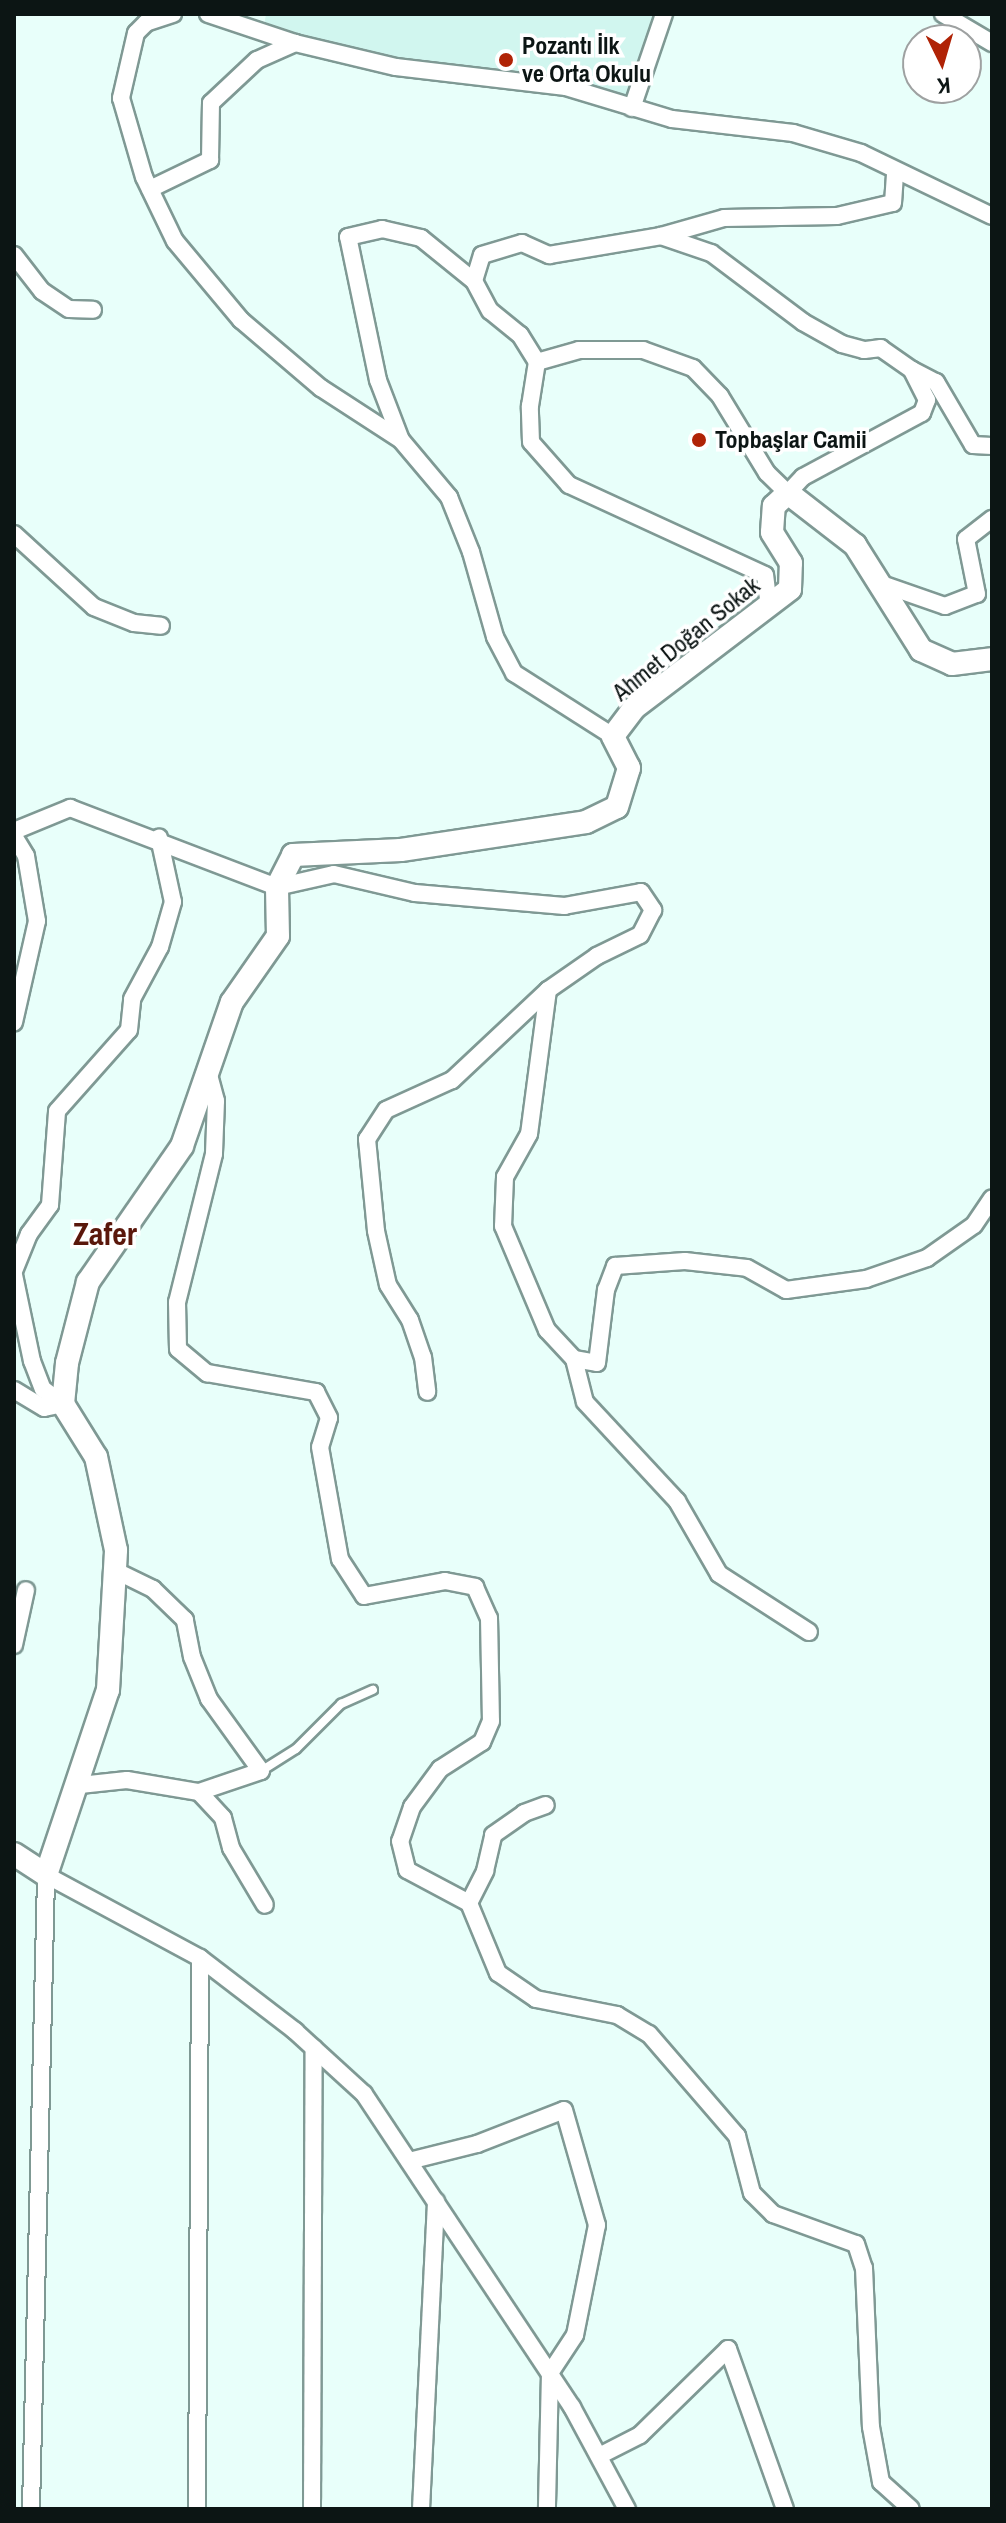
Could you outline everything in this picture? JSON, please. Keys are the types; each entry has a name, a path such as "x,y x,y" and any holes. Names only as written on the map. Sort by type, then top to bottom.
{"street":[{"path":"63,1404 67,1363 88,1282 182,1146 232,1002 278,936 277,887 293,855 401,850 586,822 617,807 629,768 613,736 514,673 495,637 471,552 449,497 401,440 321,388 241,320 175,241 150,189 121,98 136,33 137,14"},
{"path":"136,33 146,23 173,14"},
{"path":"208,14 295,43 396,67 566,87 672,119 793,133 861,153 895,173 992,216"},
{"path":"632,108 664,14"},
{"path":"943,14 992,43"},
{"path":"150,189 210,160 211,103 257,60 295,43"},
{"path":"474,281 482,255 522,243 549,255 661,236 724,218 837,216 893,203 895,173"},
{"path":"401,440 378,380 348,237 382,229 421,238 474,281 490,311 520,335 537,362 530,406 531,442 569,485 765,575 769,607"},
{"path":"661,236 711,253 803,322 842,344 864,350 881,348 912,370 936,382 973,445 992,446"},
{"path":"14,255 42,291 69,309 93,310"},
{"path":"537,362 579,350 643,350 693,368 720,396 767,473 855,545 921,650 952,664 992,659"},
{"path":"788,493 803,477 922,413 927,400 912,370"},
{"name":"Ahmet Doğan Sokak","path":"613,736 634,708 790,589 791,563 772,532 774,506 788,493"},
{"path":"876,582 945,606 977,594 966,539 992,519"},
{"path":"14,534 94,607 134,623 161,626"},
{"path":"14,1022 37,921 26,856 14,834 70,808 159,838 277,887 334,874 415,893 564,906 641,892 653,910 640,935 597,956 548,990 452,1080 386,1110 367,1139 385,1271 423,1357 427,1392"},
{"path":"31,2509 46,1875 80,1785 108,1690 116,1550 96,1457 63,1404 43,1389 32,1361 14,1273 29,1234 50,1205 57,1111 129,1030 132,999 160,947 173,902 159,838"},
{"path":"548,990 529,1134 505,1177 503,1226 547,1330 574,1359 585,1402 677,1501 719,1574 809,1632"},
{"path":"207,1070 216,1101 214,1154 177,1302 178,1349 207,1373 316,1392 329,1418 320,1447 340,1559 364,1596 445,1581 475,1587 489,1618 491,1721 482,1742 440,1769 412,1807 400,1841 407,1870 469,1903 498,1973 536,1999 617,2015 649,2034 737,2136 752,2193 773,2214 856,2244 864,2268 861,2308 871,2367 871,2427 881,2482 911,2509"},
{"path":"574,1359 597,1363 606,1290 615,1266 685,1261 747,1268 786,1290 866,1279 927,1258 974,1225 992,1198"},
{"path":"14,1390 44,1408 63,1404"},
{"path":"80,1785 127,1780 199,1792 261,1771 209,1699 192,1657 185,1620 153,1589 114,1570"},
{"path":"14,1645 26,1590"},
{"path":"199,1792 223,1818 231,1848 265,1905"},
{"path":"469,1903 485,1871 493,1835 524,1813 546,1805"},
{"path":"14,1854 46,1875 200,1958 314,2048 364,2094 550,2373 627,2509"},
{"path":"197,2509 200,1958"},
{"path":"312,2509 314,2048"},
{"path":"409,2161 477,2144 564,2110 597,2225 575,2335 550,2373 547,2509"},
{"path":"421,2509 436,2201"},
{"path":"599,2456 640,2435 728,2349 785,2509"}],"lane":[{"path":"261,1771 296,1749 341,1704 373,1690"}],"shaded area":[{"name":"Pozantı İlk ve Orta Okulu","path":"266,14 664,14 632,108 566,87 468,77 263,33"}],"place":[{"name":"Pozantı İlk ve Orta Okulu","path":"506,60"},
{"name":"Topbaşlar Camii","path":"699,440"}],"district":[{"name":"Zafer","path":"105,1234"}]}
